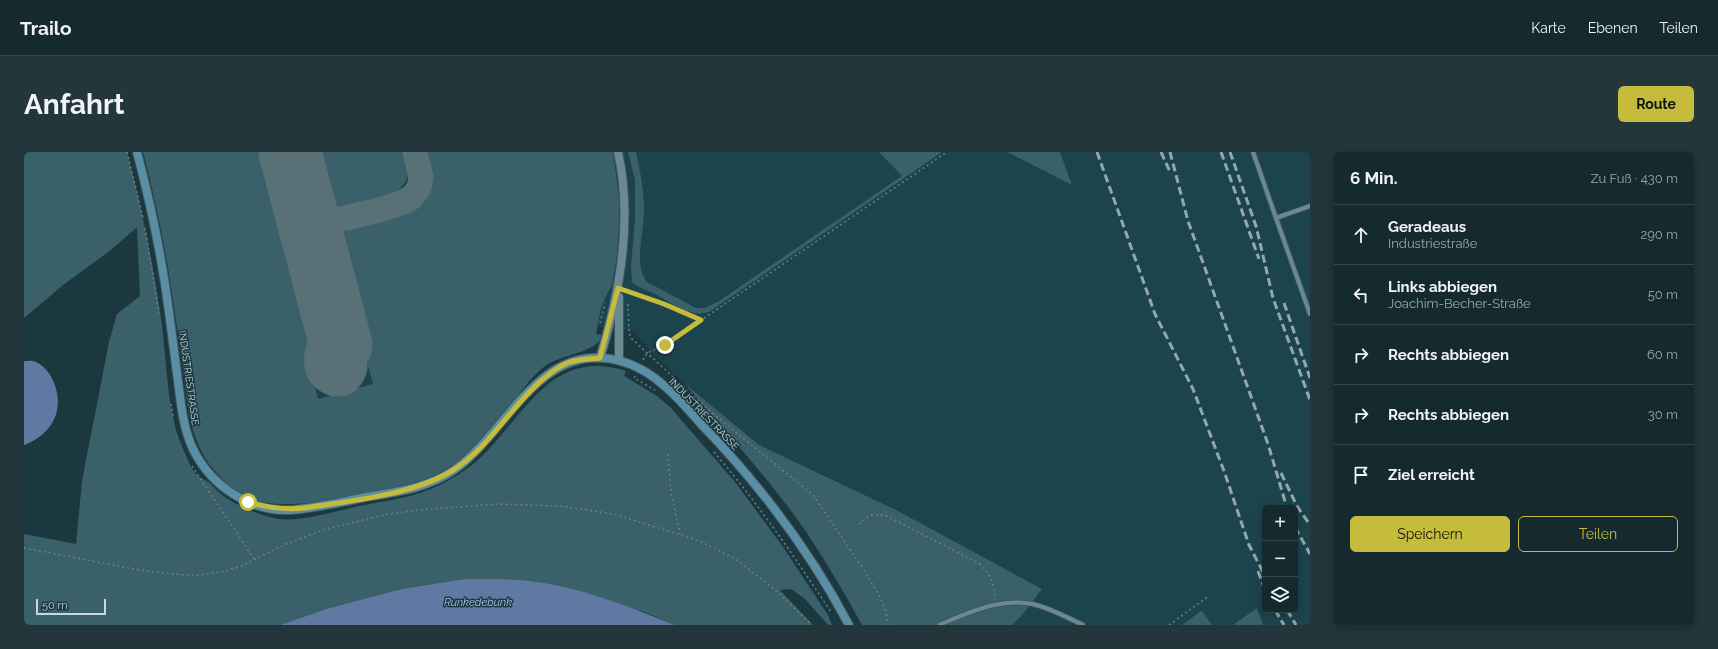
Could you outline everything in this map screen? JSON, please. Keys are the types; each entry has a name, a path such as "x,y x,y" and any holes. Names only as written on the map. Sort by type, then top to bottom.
{"street":[{"name":"INDUSTRIESTRASSE","path":"137,152 156,229 168,306 182,415 187,435 194,451 206,469 218,482 232,493 248,502 274,509 297,509 405,490 425,484 451,472 466,461 484,444 523,397 551,373 566,364 581,360 600,358 619,360 639,368 671,392 733,457 801,546 821,576 849,625"},
{"path":"600,358 618,288 625,224 623,175 618,152"},
{"path":"618,288 620,325 619,360"}],"lane":[{"path":"1253,152 1310,314"},
{"path":"1276,218 1310,206"},
{"path":"939,625 977,609 996,605 1024,603 1039,606 1083,625"}],"path":[{"path":"647,353 665,345 947,152"},
{"path":"618,288 664,304 701,320"},
{"path":"631,338 710,411 813,495 864,570 880,597 886,612 888,625"},
{"path":"639,368 634,378 660,394"},
{"path":"712,449 764,514 832,613"},
{"path":"668,454 671,492 680,534"},
{"path":"24,548 139,570 183,575 200,575 239,567 299,539 326,529 389,514 419,510 498,504 554,505 614,514 700,541 737,560 778,593 812,625"},
{"path":"859,524 870,515 885,515 980,564 990,575 994,588 996,605"},
{"path":"1169,625 1209,596"}],"shaded area":[{"path":"24,152 127,152 143,217 155,282 162,326 170,401 176,430 188,460 196,474 210,483 222,495 235,503 264,516 279,519 299,519 398,499 420,493 441,485 475,463 540,391 558,377 577,369 600,366 626,371 624,376 657,396 670,407 735,482 783,547 828,615 832,625 828,625 805,599 791,589 780,590 813,625 675,625 642,611 464,579 401,589 326,609 280,625 24,625 24,534 76,544 82,481 109,342 117,314 140,296 137,227 111,250 63,285 24,318"},
{"path":"143,152 267,152 315,333 307,357 318,399 373,384 339,258 342,237 353,226 369,220 405,211 419,200 427,182 424,152 613,152 619,198 619,225 617,255 612,285 601,308 596,334 602,335 594,346 552,362 540,370 530,380 497,422 471,449 457,462 432,477 395,488 300,504 275,504 256,500 242,494 224,481 205,458 194,432 187,405 170,280 155,200"},
{"path":"148,152 1310,152 1310,625 862,625 846,595 807,533 756,467 685,384 657,358 635,331 596,327 551,358 340,494"},
{"path":"311,152 407,152 409,172 402,187 395,193 379,201 351,208 338,207 328,202 322,193"},
{"path":"628,152 636,152 643,191 644,213 640,265 643,274 647,282 696,308 705,308 719,301 902,176 879,152 942,152 709,312 696,313 682,309 632,282 631,265 635,220 635,180"},
{"path":"1007,152 1060,152 1072,185"},
{"path":"685,384 759,445 898,511 1042,589 1023,614 1012,625 862,625 829,567 793,513 779,494"},
{"path":"1257,608 1263,625 1233,625"},
{"path":"1201,611 1212,625 1182,625"}],"water":[{"path":"24,361 35,361 47,370 54,383 58,397 58,404 53,422 45,432 35,440 24,445"},
{"name":"Runkedebunk","path":"464,579 521,580 567,588 622,604 675,625 280,625 326,609 401,589"}],"taxiway":[{"path":"303,199 311,212 323,219 334,221 383,209 403,202 411,198 419,188 421,177 415,152"},
{"path":"324,280 318,255 318,240 326,227 334,221"},
{"path":"331,307 319,345 317,365 320,373 326,380 334,384 342,384 347,382 355,370 354,362 341,345"}],"runway":[{"path":"290,152 341,345"}],"railway":[{"path":"1097,152 1155,314 1193,389 1224,471 1249,545 1262,570"},
{"path":"1161,152 1171,174"},
{"path":"1170,152 1188,221 1268,444 1286,505"},
{"path":"1221,152 1259,259"},
{"path":"1230,152 1256,226 1273,298 1310,400"},
{"path":"1284,303 1310,378"},
{"path":"1281,473 1297,506 1310,525"},
{"path":"1298,532 1310,554"},
{"path":"1258,571 1262,582"},
{"path":"1277,613 1284,625"},
{"path":"1289,613 1296,625"}],"route":[{"path":"248,502 274,509 289,510 304,508 419,487 451,472 466,461 484,444 523,397 551,373 566,364 581,360 600,358 618,288 664,304 701,320 665,345"}]}
